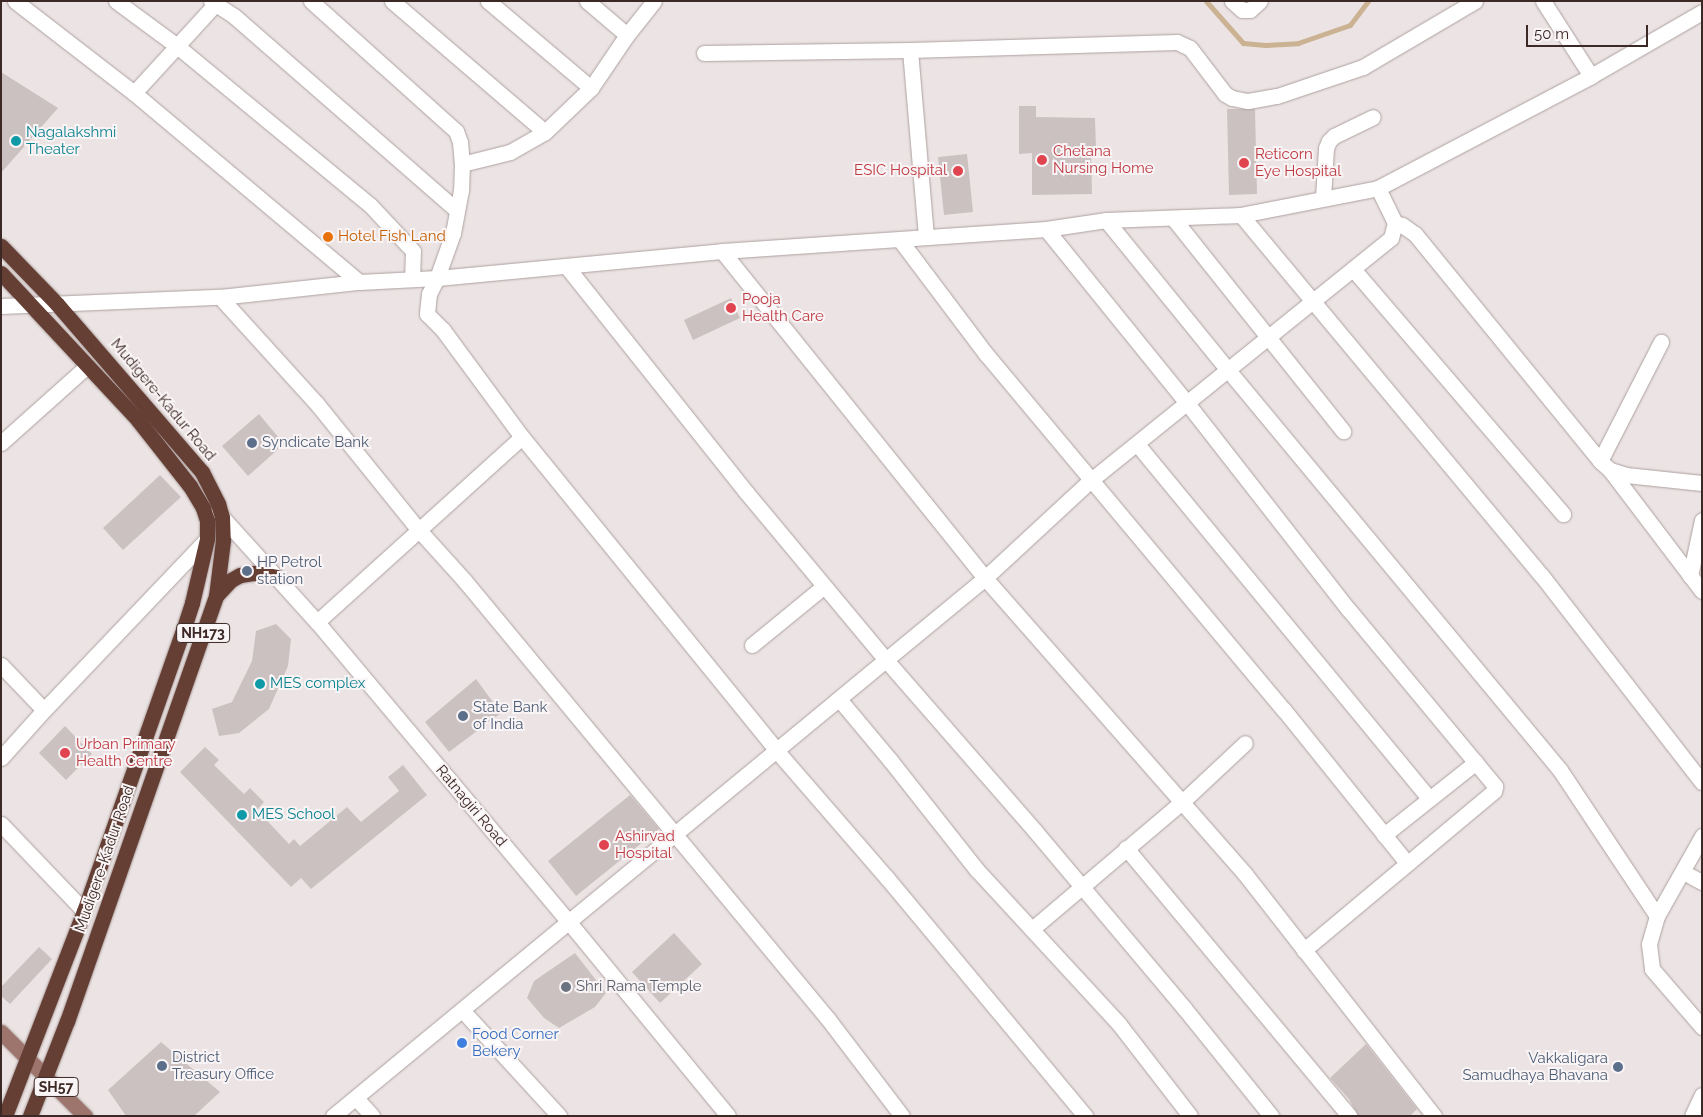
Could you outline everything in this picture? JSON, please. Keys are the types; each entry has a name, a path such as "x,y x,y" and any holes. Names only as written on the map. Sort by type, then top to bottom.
{"highway":[{"name":"Mudigere-Kadur Road","path":"1,246 57,304 202,472 210,486 222,517 224,540 216,596 46,1077 30,1116"},
{"name":"Mudigere-Kadur Road","path":"1,273 86,367 138,420 190,486 203,508 207,520 207,540 192,603 84,911 5,1116"},
{"path":"216,596 231,580 240,575 255,573 277,577"}],"main road":[{"path":"1,1032 28,1059"},
{"name":"SH57","path":"28,1059 85,1116"}],"street":[{"path":"15,1 134,93 359,282"},
{"path":"116,1 177,46 370,205 413,251 412,279"},
{"path":"311,1 456,131 460,142 462,164 461,190 453,233 437,278 429,294 427,314 443,330 522,437 776,750 888,878 1085,1116"},
{"path":"392,1 545,132"},
{"path":"488,1 590,88"},
{"path":"587,1 627,34"},
{"path":"462,164 510,152 545,132 590,88 627,34 654,1"},
{"path":"1232,1 1242,10 1250,10 1260,1"},
{"path":"704,53 910,50 1177,42 1190,48 1225,94 1232,98 1248,101 1277,96 1363,67 1475,1"},
{"path":"1542,1 1591,76"},
{"path":"134,93 215,2 234,16 456,210"},
{"path":"1,306 220,297 359,282 437,278 567,267 722,251 1046,229 1106,220 1241,215 1378,188 1591,76 1702,12"},
{"path":"910,50 926,236"},
{"path":"1323,198 1326,148 1329,141 1334,136 1373,117"},
{"path":"333,1116 985,578 1091,480 1391,238 1395,223 1378,188"},
{"path":"1241,215 1542,576 1702,782"},
{"path":"1173,218 1343,431"},
{"path":"1106,220 1560,770 1657,916"},
{"path":"1395,223 1402,225 1415,234 1605,465 1702,591"},
{"path":"1046,229 1187,403 1349,610 1495,786 1494,792 1304,950"},
{"path":"900,240 986,354 1284,710 1407,863"},
{"path":"722,251 985,578 1245,874 1434,1116"},
{"path":"567,267 746,492 886,660 1081,886 1271,1116"},
{"path":"1353,269 1563,514"},
{"path":"220,297 317,404 418,529 464,580 828,1019 902,1116"},
{"path":"1605,465 1661,342"},
{"path":"1,443 86,367"},
{"path":"316,622 522,437"},
{"path":"1137,444 1429,798"},
{"path":"1605,465 1626,476 1702,483"},
{"name":"Ratnagiri Road","path":"203,508 222,517 316,622 568,921 728,1116"},
{"path":"1690,576 1702,520"},
{"path":"1,758 44,710 207,540"},
{"path":"752,645 824,586"},
{"path":"1,665 44,710"},
{"path":"839,699 977,870 1119,1024 1190,1116"},
{"path":"1032,929 1182,802 1245,743"},
{"path":"1384,835 1476,762"},
{"path":"1,824 84,911"},
{"path":"1702,836 1657,916 1649,944 1652,969 1702,1027"},
{"path":"1126,848 1349,1116"},
{"path":"1683,872 1702,882"},
{"path":"462,1010 559,1116"},
{"path":"1692,1116 1702,1095"},
{"path":"356,1098 372,1116"}],"building":[{"name":"Nagalakshmi Theater","path":"1,72 58,108 1,173"},
{"path":"1019,106 1036,106 1036,117 1095,118 1096,148 1091,148 1092,194 1032,195 1032,153 1019,154"},
{"path":"1227,109 1255,109 1257,194 1229,195"},
{"path":"967,154 973,212 944,215 938,157"},
{"path":"731,298 740,318 693,340 684,320"},
{"name":"Syndicate Bank","path":"259,414 284,444 248,476 222,446"},
{"path":"160,475 181,497 123,550 103,528"},
{"name":"MES complex","path":"276,624 291,639 288,666 269,709 239,733 219,736 212,709 232,702 252,661 256,631"},
{"path":"476,679 501,713 449,752 425,722"},
{"name":"Urban Primary Health Centre","path":"65,726 92,754 66,780 39,753"},
{"name":"MES School","path":"205,747 219,760 214,765 244,794 250,788 264,802 257,810 289,844 294,839 300,846 347,807 361,822 399,791 388,777 403,765 427,795 311,889 301,878 291,887 180,772"},
{"name":"Ashirvad Hospital","path":"630,795 659,829 576,896 548,861"},
{"path":"674,933 702,964 660,1003 632,972"},
{"path":"39,947 52,959 10,1004 1,996 1,987"},
{"name":"Shri Rama Temple","path":"575,953 606,993 595,1007 559,1028 544,1018 527,998 534,981"},
{"name":"District Treasury Office","path":"161,1042 220,1092 194,1116 126,1116 108,1090"},
{"path":"1366,1044 1417,1109 1410,1116 1358,1116 1349,1099 1330,1078"}],"waterway":[{"path":"1206,1 1243,43 1265,45 1298,43 1350,25 1368,1"}],"place":[{"name":"Nagalakshmi Theater","path":"16,141"},
{"name":"Chetana Nursing Home","path":"1042,160"},
{"name":"Reticorn Eye Hospital","path":"1244,163"},
{"name":"ESIC Hospital","path":"958,171"},
{"name":"Hotel Fish Land","path":"328,237"},
{"name":"Pooja Health Care","path":"731,308"},
{"name":"Syndicate Bank","path":"252,443"},
{"name":"HP Petrol station","path":"247,571"},
{"name":"MES complex","path":"260,684"},
{"name":"State Bank of India","path":"463,716"},
{"name":"Urban Primary Health Centre","path":"65,753"},
{"name":"MES School","path":"242,815"},
{"name":"Ashirvad Hospital","path":"604,845"},
{"name":"Shri Rama Temple","path":"566,987"},
{"name":"Food Corner Bekery","path":"462,1043"},
{"name":"District Treasury Office","path":"162,1066"},
{"name":"Vakkaligara Samudhaya Bhavana","path":"1618,1067"}]}
